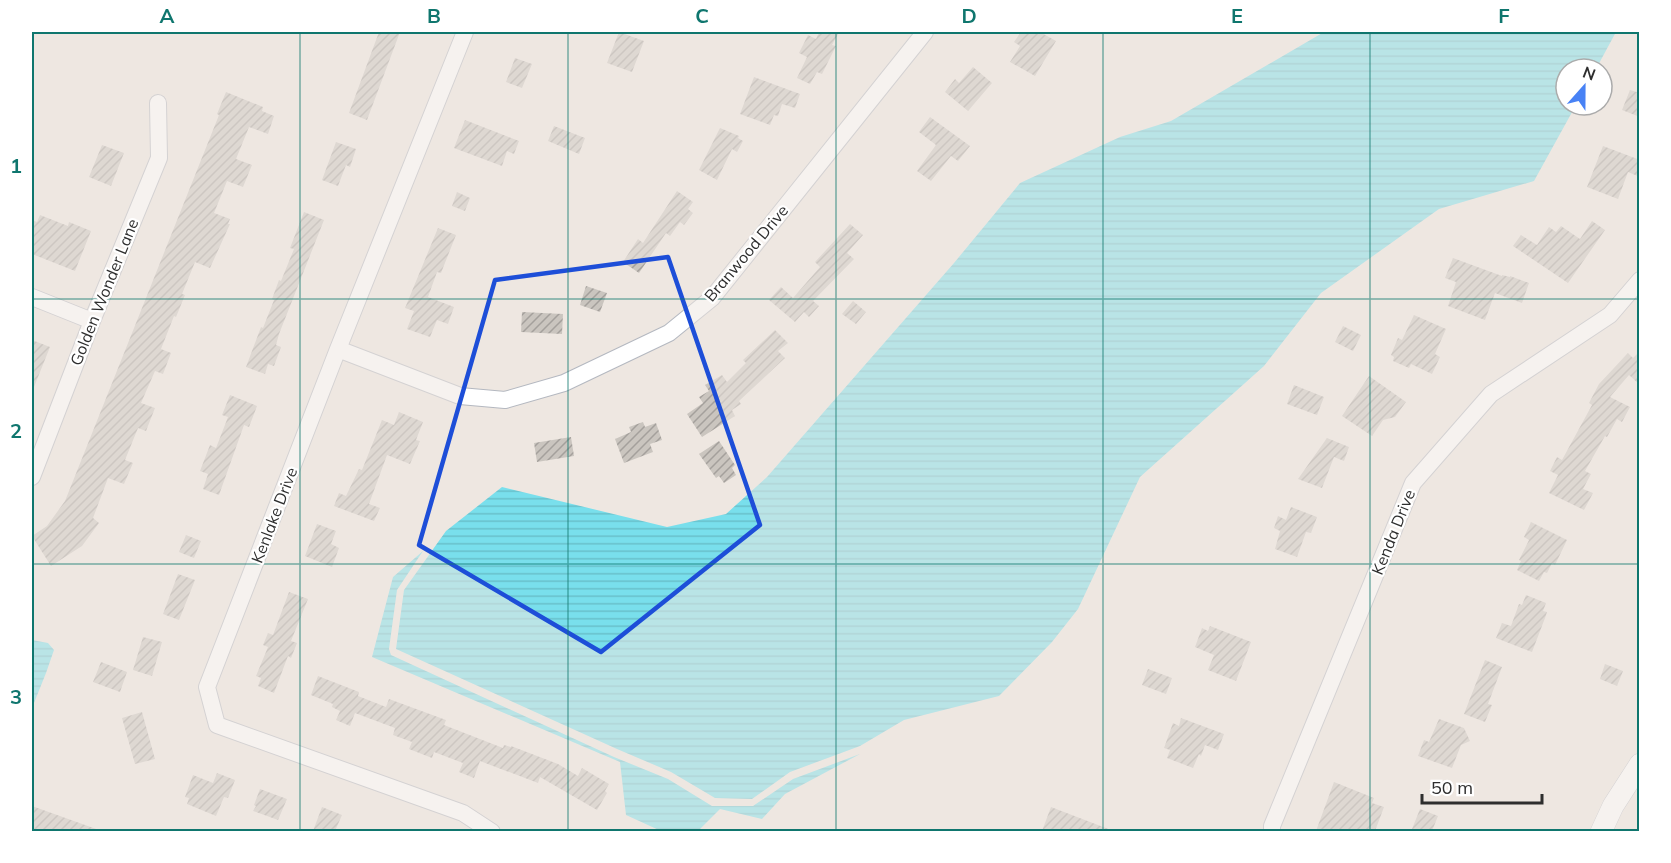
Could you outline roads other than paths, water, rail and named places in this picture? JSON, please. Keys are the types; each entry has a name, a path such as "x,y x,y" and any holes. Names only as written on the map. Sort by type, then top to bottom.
{"street":[{"name":"Kenlake Drive","path":"465,32 338,349 207,687 217,725 463,813 492,831"},
{"name":"Branwood Drive","path":"338,349 460,396 506,400 564,383 669,333 712,298 925,32"},
{"name":"Golden Wonder Lane","path":"32,477 92,321 159,158 158,103"},
{"name":"Kenda Drive","path":"1272,831 1276,815 1413,483 1491,394 1610,315 1640,280"},
{"path":"32,297 92,321"},
{"path":"1601,831 1613,806 1640,765"}],"water":[{"path":"1324,32 1616,32 1602,57 1554,57 1554,117 1569,117 1534,181 1439,209 1321,293 1264,366 1140,477 1078,609 1052,642 999,696 904,720 860,746 790,772 752,799 715,798 671,772 396,649 404,590 446,531 502,487 667,527 726,514 767,477 954,263 1020,183 1120,137 1171,121"},
{"path":"423,551 397,590 389,649 391,655 614,757 668,779 712,806 753,806 793,779 860,754 785,794 762,819 720,809 698,831 661,831 626,815 620,762 372,657 393,577"},
{"path":"32,640 48,643 54,650 32,708"}]}
